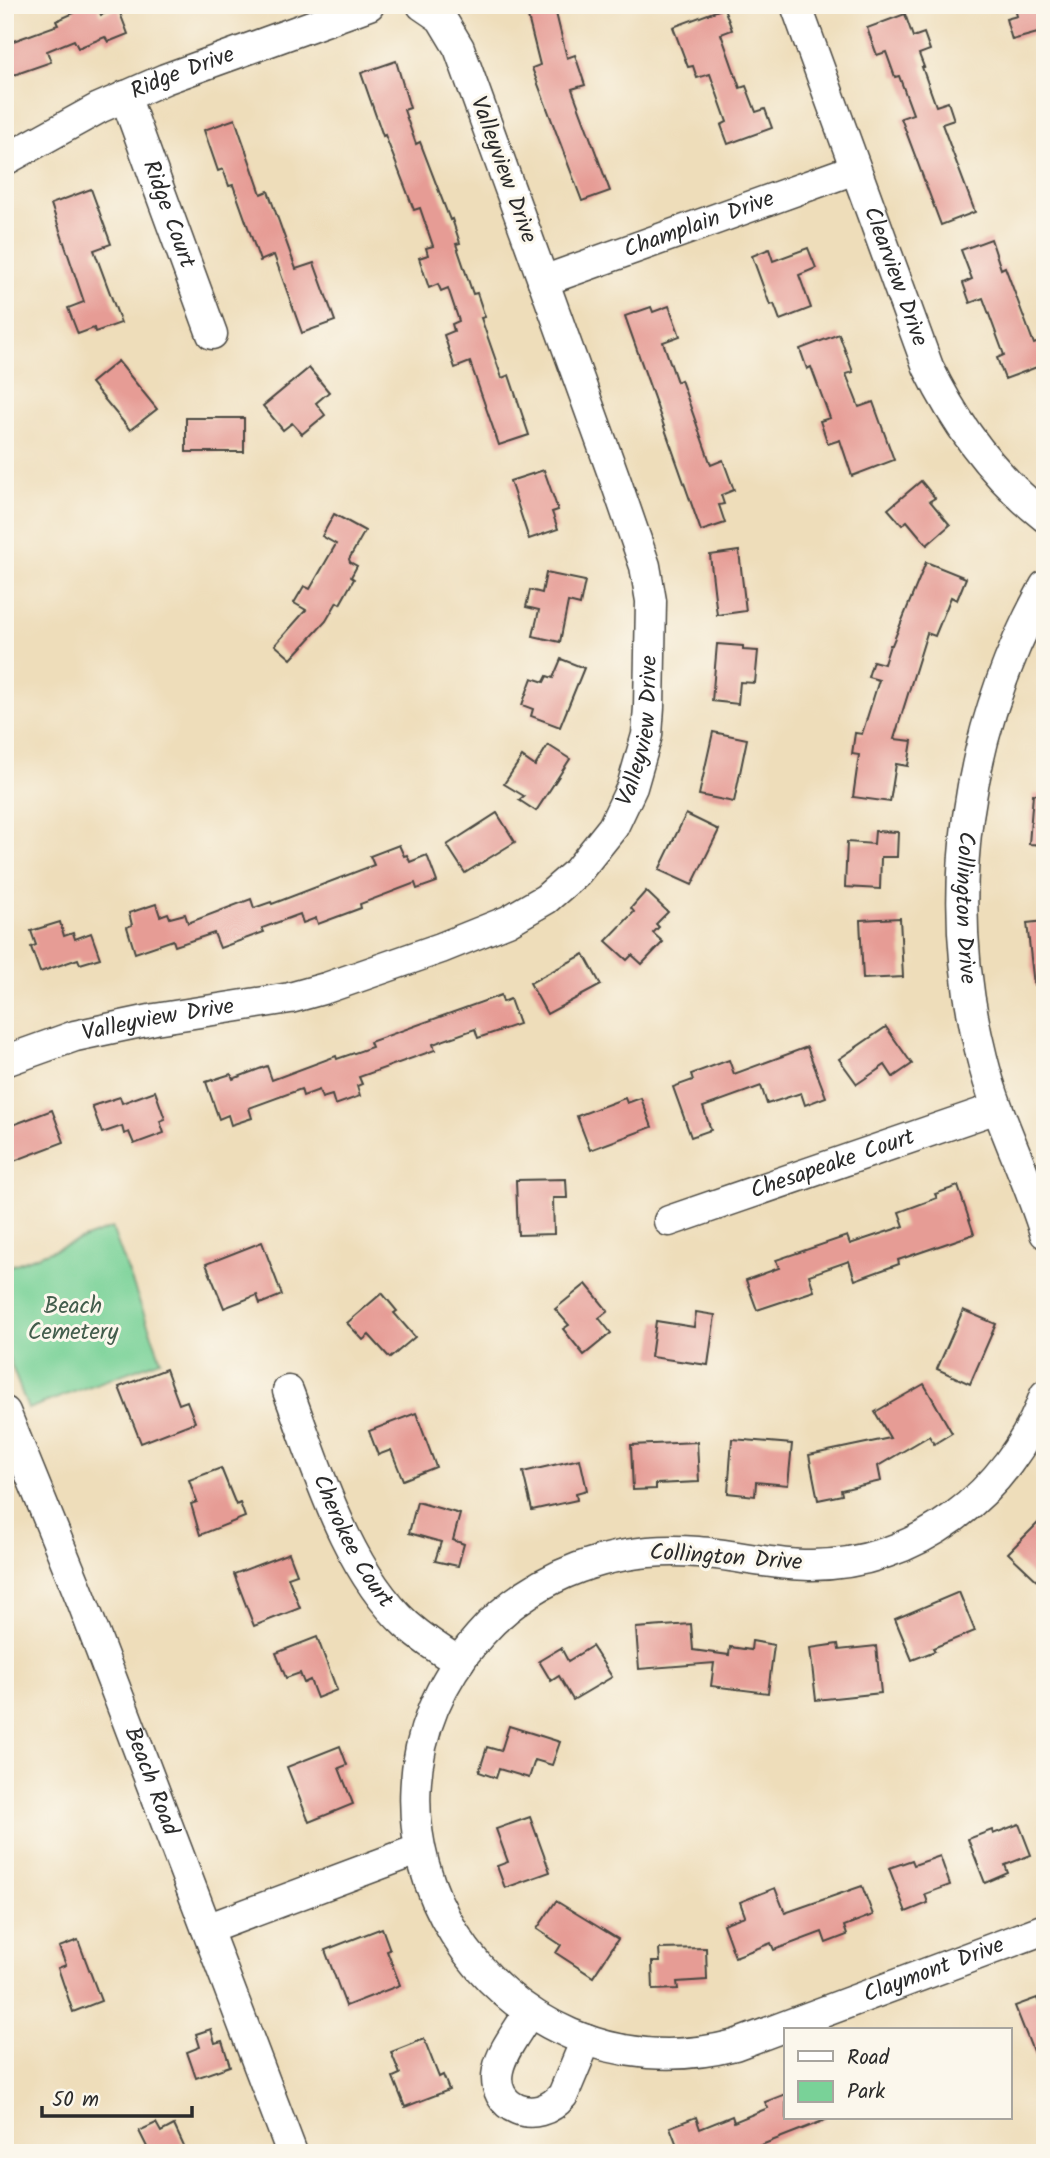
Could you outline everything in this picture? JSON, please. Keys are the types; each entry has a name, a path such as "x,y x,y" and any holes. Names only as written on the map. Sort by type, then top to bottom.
{"street":[{"name":"Ridge Drive","path":"5,160 125,96 369,5"},
{"name":"Clearview Drive","path":"796,5 918,343 939,390 966,435 985,459 1026,502 1045,517"},
{"name":"Valleyview Drive","path":"5,1061 75,1036 155,1019 290,998 359,978 508,921 546,899 577,872 612,827 632,787 647,734 652,638 651,601 645,566 458,48 449,28 426,7"},
{"name":"Ridge Court","path":"125,96 212,334"},
{"name":"Champlain Drive","path":"543,281 855,169"},
{"name":"Collington Drive","path":"1045,586 1014,646 991,706 971,795 964,849 962,922 970,1005 982,1059 997,1108 1045,1233"},
{"name":"Chesapeake Court","path":"669,1221 997,1108"},
{"name":"Cherokee Court","path":"288,1391 342,1530 369,1580 407,1625 459,1662"},
{"name":"Collington Drive","path":"420,1849 416,1796 424,1738 442,1692 459,1662 494,1620 533,1589 570,1570 616,1556 646,1551 672,1551 812,1565 842,1562 896,1548 933,1530 970,1504 1035,1444 1038,1414 1045,1395"},
{"name":"Beach Road","path":"5,1412 82,1601 292,2153"},
{"path":"207,1929 420,1849"},
{"name":"Claymont Drive","path":"420,1849 432,1891 444,1919 460,1944 486,1975 529,2012 557,2028 621,2050 652,2054 714,2051 764,2035 1045,1928"},
{"path":"529,2012 497,2072 502,2094 509,2104 519,2110 540,2112 557,2102 563,2095 586,2040"}],"green space":[{"name":"Beach Cemetery","path":"112,1228 161,1360 28,1409 5,1348 5,1268"}],"building":[{"path":"71,5 97,5 101,15 118,8 128,34 108,42 105,37 78,48 74,40 47,51 51,62 5,78 5,44 58,25 56,21 74,13"},
{"path":"525,5 554,5 567,58 575,55 585,85 572,89 610,191 582,201 532,68 540,65"},
{"path":"1014,5 1045,5 1045,31 1012,40 1006,19 1017,16"},
{"path":"724,8 732,30 721,34 740,88 746,86 756,112 765,109 772,128 728,144 721,125 727,122 710,74 697,78 693,66 688,67 673,27"},
{"path":"905,14 913,37 924,33 930,50 919,54 922,67 936,106 948,102 954,120 942,124 975,212 941,225 901,118 913,114 899,76 895,77 886,52 877,55 867,28"},
{"path":"396,61 410,108 404,110 416,144 420,142 450,220 452,219 460,243 456,244 473,294 477,293 485,317 481,318 502,378 509,375 529,435 499,445 470,362 455,368 444,335 454,331 452,324 459,321 448,288 441,291 438,284 429,288 419,258 428,255 426,248 433,246 420,208 414,210 385,135 383,136 361,73"},
{"path":"235,119 261,194 268,191 296,269 314,263 335,321 302,333 274,255 260,261 233,185 229,186 223,169 218,171 204,130"},
{"path":"91,189 111,244 94,250 121,323 95,332 94,328 78,334 68,308 84,302 51,204"},
{"path":"991,239 1001,269 1005,267 1034,344 1039,342 1045,359 1045,364 1005,379 997,358 1004,355 983,298 970,303 963,283 972,279 961,250"},
{"path":"808,248 816,268 799,275 811,308 780,320 774,304 770,305 752,256 769,249 773,261"},
{"path":"669,306 680,336 663,342 677,382 681,380 711,465 723,460 734,490 721,495 724,504 719,505 725,523 701,531 625,316 651,307 653,312"},
{"path":"839,334 853,372 846,374 859,407 873,402 894,460 852,476 840,440 828,444 820,421 830,418 811,367 807,369 800,349"},
{"path":"118,361 157,409 130,430 91,383"},
{"path":"309,368 329,392 316,403 325,415 302,434 292,423 283,430 263,406"},
{"path":"186,418 244,418 244,452 186,452"},
{"path":"544,470 558,510 552,512 558,529 529,539 510,481"},
{"path":"921,481 935,498 930,501 950,525 927,545 907,521 902,525 888,509"},
{"path":"334,514 365,531 349,559 357,566 351,577 354,579 340,604 337,602 326,621 291,659 275,645 306,610 294,603 304,586 310,589 336,544 322,536"},
{"path":"739,551 746,611 717,615 710,555"},
{"path":"926,562 966,578 957,600 951,597 935,636 927,633 894,739 912,741 908,766 896,764 890,802 853,797 859,755 852,754 855,733 862,734 879,680 868,677 873,661 884,664"},
{"path":"546,573 585,581 580,605 568,602 560,642 533,636 539,610 526,607 530,590 542,593"},
{"path":"717,644 743,646 743,650 758,651 755,683 740,682 738,704 712,701"},
{"path":"561,659 584,668 560,727 531,716 533,709 522,705 532,678 544,682 547,676 553,678"},
{"path":"713,732 747,739 734,802 699,795"},
{"path":"548,745 570,759 536,811 519,800 524,796 504,784 522,757 535,766"},
{"path":"1033,794 1045,795 1045,845 1029,844"},
{"path":"497,813 515,842 465,873 447,845"},
{"path":"686,814 719,830 692,885 659,870"},
{"path":"875,831 898,832 897,857 881,857 880,889 845,887 847,842 874,844"},
{"path":"399,845 410,862 427,855 437,882 417,889 415,883 318,924 316,918 303,923 300,914 262,928 264,932 220,948 214,933 175,946 173,940 135,953 127,927 132,925 129,913 156,904 160,916 168,913 170,918 185,914 188,923 251,899 254,908 271,902 272,904 374,865 370,856"},
{"path":"646,891 668,912 656,924 659,927 653,933 663,942 642,964 632,955 627,960 606,941 634,912 631,908"},
{"path":"900,918 903,977 863,979 860,920"},
{"path":"1045,921 1045,985 1034,985 1027,923"},
{"path":"60,922 64,936 73,933 75,939 91,933 100,958 80,964 78,959 40,972 31,947 36,945 31,931"},
{"path":"584,954 601,985 547,1014 530,983"},
{"path":"501,995 503,1002 510,999 519,1024 478,1038 475,1029 433,1044 435,1050 359,1077 362,1084 357,1086 360,1096 335,1105 332,1095 322,1098 319,1090 303,1096 301,1089 249,1108 252,1118 231,1125 228,1115 219,1119 206,1082 231,1074 233,1079 267,1066 272,1080 336,1056 337,1059 372,1047 370,1042"},
{"path":"886,1027 912,1064 893,1077 885,1065 857,1084 839,1059"},
{"path":"807,1047 826,1097 805,1105 801,1093 767,1104 761,1086 703,1107 711,1130 691,1137 673,1087 693,1080 691,1074 729,1060 734,1074"},
{"path":"155,1091 165,1119 160,1121 164,1133 134,1144 129,1132 124,1134 122,1126 102,1133 92,1106 120,1097 122,1103"},
{"path":"625,1098 627,1103 641,1098 652,1127 590,1150 577,1116"},
{"path":"52,1110 64,1142 14,1161 5,1137 5,1128"},
{"path":"566,1179 567,1198 553,1198 554,1234 518,1235 516,1180"},
{"path":"958,1186 974,1234 898,1260 899,1264 855,1280 849,1261 809,1275 814,1291 757,1310 746,1280 779,1268 776,1260 847,1236 850,1244 904,1226 899,1212 937,1198 935,1194"},
{"path":"262,1242 282,1295 260,1304 257,1295 224,1308 206,1264"},
{"path":"586,1284 608,1311 599,1318 611,1333 584,1355 563,1329 569,1325 555,1309"},
{"path":"382,1293 397,1311 394,1313 415,1337 390,1358 369,1335 363,1340 347,1323"},
{"path":"963,1310 996,1324 970,1384 937,1369"},
{"path":"696,1312 715,1315 708,1365 651,1357 656,1321 694,1327"},
{"path":"166,1369 179,1404 187,1401 195,1422 141,1443 119,1387"},
{"path":"924,1384 952,1433 934,1444 929,1436 878,1466 881,1481 841,1490 842,1495 818,1500 809,1455 890,1438 875,1412"},
{"path":"416,1413 436,1467 403,1480 391,1450 378,1455 369,1431"},
{"path":"732,1439 792,1444 788,1485 756,1482 755,1496 728,1493"},
{"path":"697,1442 699,1482 656,1484 656,1489 633,1490 631,1445"},
{"path":"580,1459 587,1490 576,1493 577,1500 532,1510 523,1472"},
{"path":"221,1468 236,1505 240,1503 245,1517 200,1535 191,1504 197,1502 189,1480"},
{"path":"417,1502 460,1514 453,1540 464,1544 458,1566 435,1561 441,1542 409,1533"},
{"path":"1045,1516 1045,1588 1008,1553"},
{"path":"289,1553 297,1574 288,1577 300,1608 254,1626 234,1574"},
{"path":"959,1592 975,1631 933,1648 935,1651 912,1660 895,1619"},
{"path":"691,1624 693,1650 729,1655 730,1647 751,1650 752,1641 774,1645 768,1693 711,1686 714,1663 639,1669 636,1628"},
{"path":"317,1637 337,1690 317,1698 310,1680 304,1683 300,1673 286,1678 276,1653"},
{"path":"838,1644 839,1650 876,1646 881,1693 816,1700 810,1648"},
{"path":"592,1646 612,1677 573,1700 559,1676 551,1681 539,1661 561,1648 568,1661"},
{"path":"509,1726 560,1742 552,1765 535,1760 529,1778 499,1769 496,1778 479,1772 487,1747 501,1751"},
{"path":"340,1746 347,1765 339,1768 353,1804 309,1822 287,1767"},
{"path":"530,1817 550,1872 505,1888 497,1866 508,1862 496,1829"},
{"path":"1019,1824 1031,1855 1005,1865 1008,1873 985,1883 968,1839 992,1830 993,1834"},
{"path":"940,1856 950,1885 925,1894 928,1903 906,1912 889,1868 912,1860 914,1865"},
{"path":"862,1886 873,1915 844,1926 847,1935 826,1943 822,1932 774,1950 771,1943 735,1957 723,1924 745,1916 740,1902 775,1888 785,1913"},
{"path":"556,1901 618,1939 593,1977 556,1953 561,1945 537,1929"},
{"path":"382,1928 390,1950 387,1951 400,1985 346,2006 325,1950"},
{"path":"78,1940 101,2001 73,2012 58,1968 66,1965 59,1947"},
{"path":"706,1948 707,1980 677,1982 678,1989 653,1990 652,1962 660,1962 659,1949"},
{"path":"1037,1998 1041,2007 1045,2005 1044,2079 1015,2006"},
{"path":"211,2029 215,2043 222,2041 230,2066 196,2078 187,2052 200,2047 196,2034"},
{"path":"424,2039 439,2077 443,2075 449,2090 405,2107 393,2077 400,2074 391,2052"},
{"path":"784,2095 784,2120 825,2120 741,2153 680,2153 670,2127 696,2117 700,2129 732,2116 734,2122 768,2108 765,2102"},
{"path":"156,2123 161,2132 174,2125 187,2153 150,2153 139,2131"}]}
